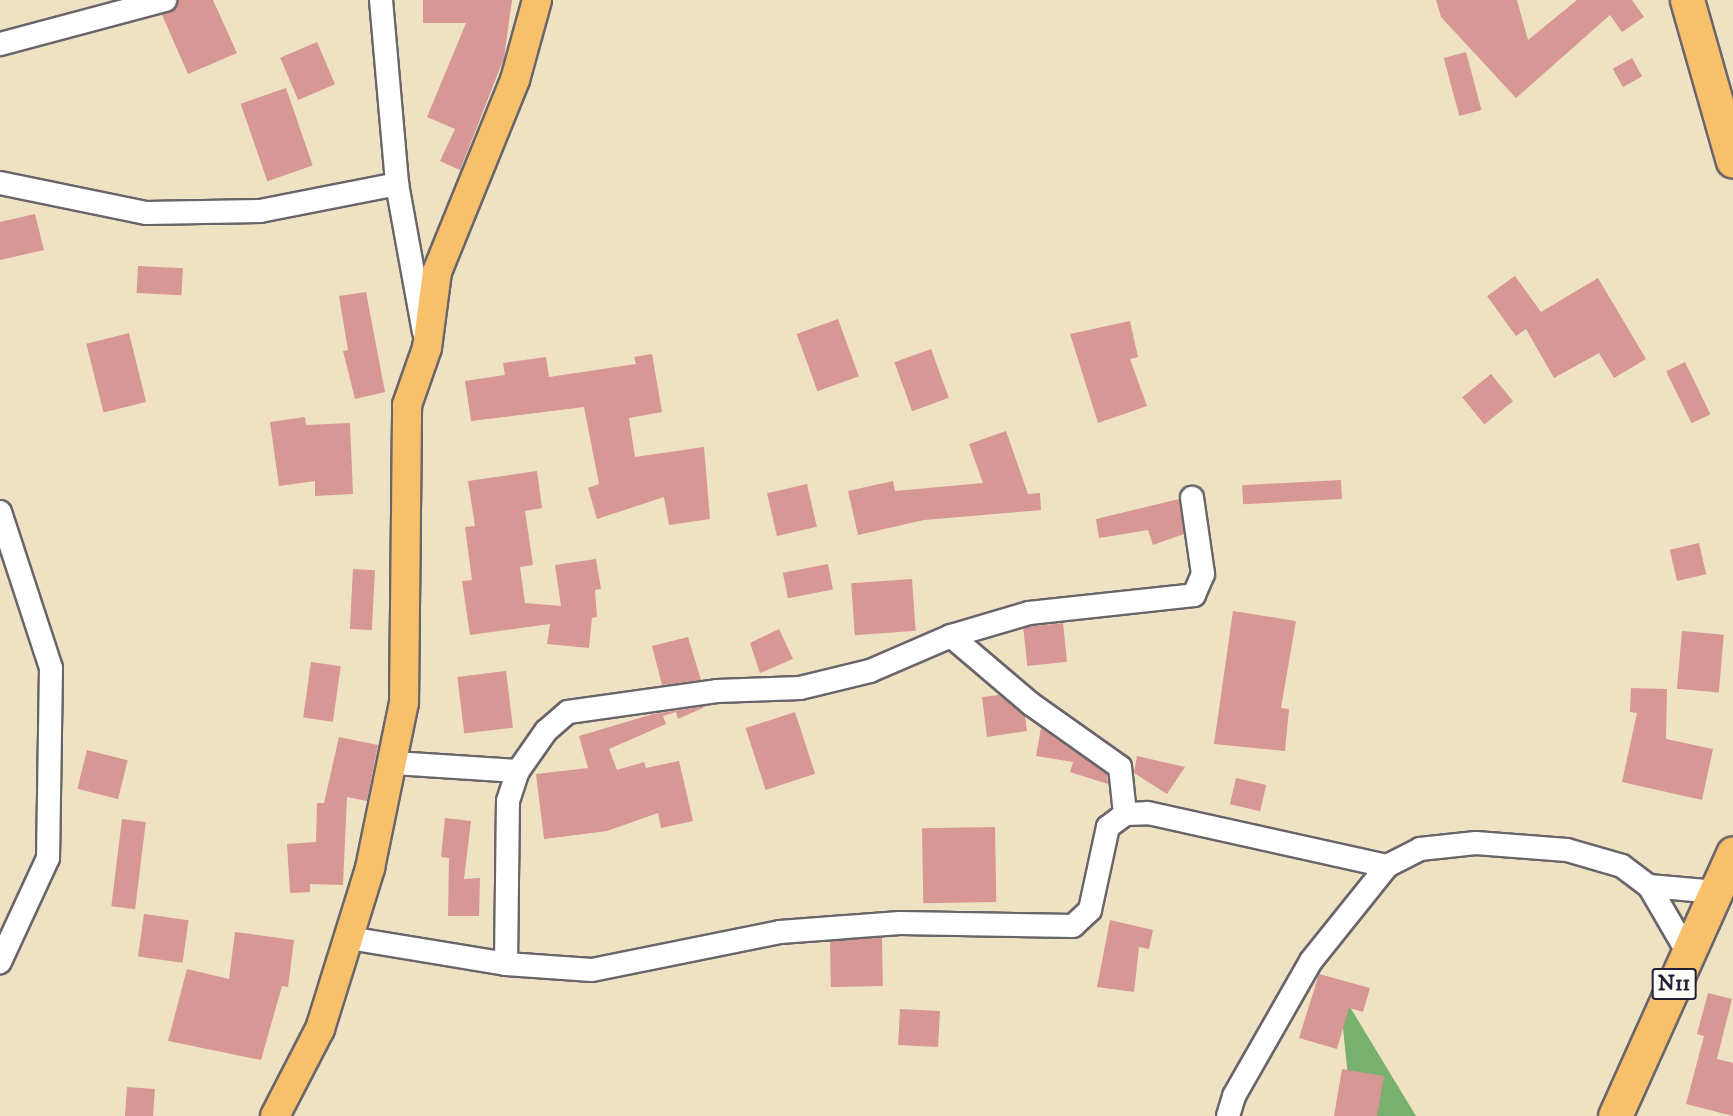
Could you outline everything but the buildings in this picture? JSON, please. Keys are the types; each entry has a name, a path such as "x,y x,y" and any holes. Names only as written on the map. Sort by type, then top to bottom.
{"highway":[{"path":"1687,0 1733,161"},
{"name":"N11","path":"1615,1116 1733,853"}],"main road":[{"path":"275,1116 320,1029 349,938 394,763 408,649 407,405 427,348 437,272 515,80 537,0"}],"street":[{"path":"0,44 165,0"},
{"path":"381,0 397,184 427,348"},
{"path":"0,183 146,213 260,211 397,184"},
{"path":"506,964 508,801 518,771 546,731 568,712 717,691 800,688 870,671 951,636 1056,607 1115,607 1194,595 1203,574 1192,498"},
{"path":"0,512 51,668 48,858 0,962"},
{"path":"951,636 1031,704 1120,767 1125,814"},
{"path":"394,763 518,771"},
{"path":"349,938 506,964 592,970 780,932 900,923 1072,926 1090,910 1108,827 1125,814 1148,813 1387,866"},
{"path":"1228,1116 1233,1096 1311,962 1387,866 1420,849 1476,843 1567,850 1622,866 1649,885 1688,953"},
{"path":"1649,885 1717,892"}],"green space":[{"path":"1339,989 1416,1116 1352,1116"}]}
